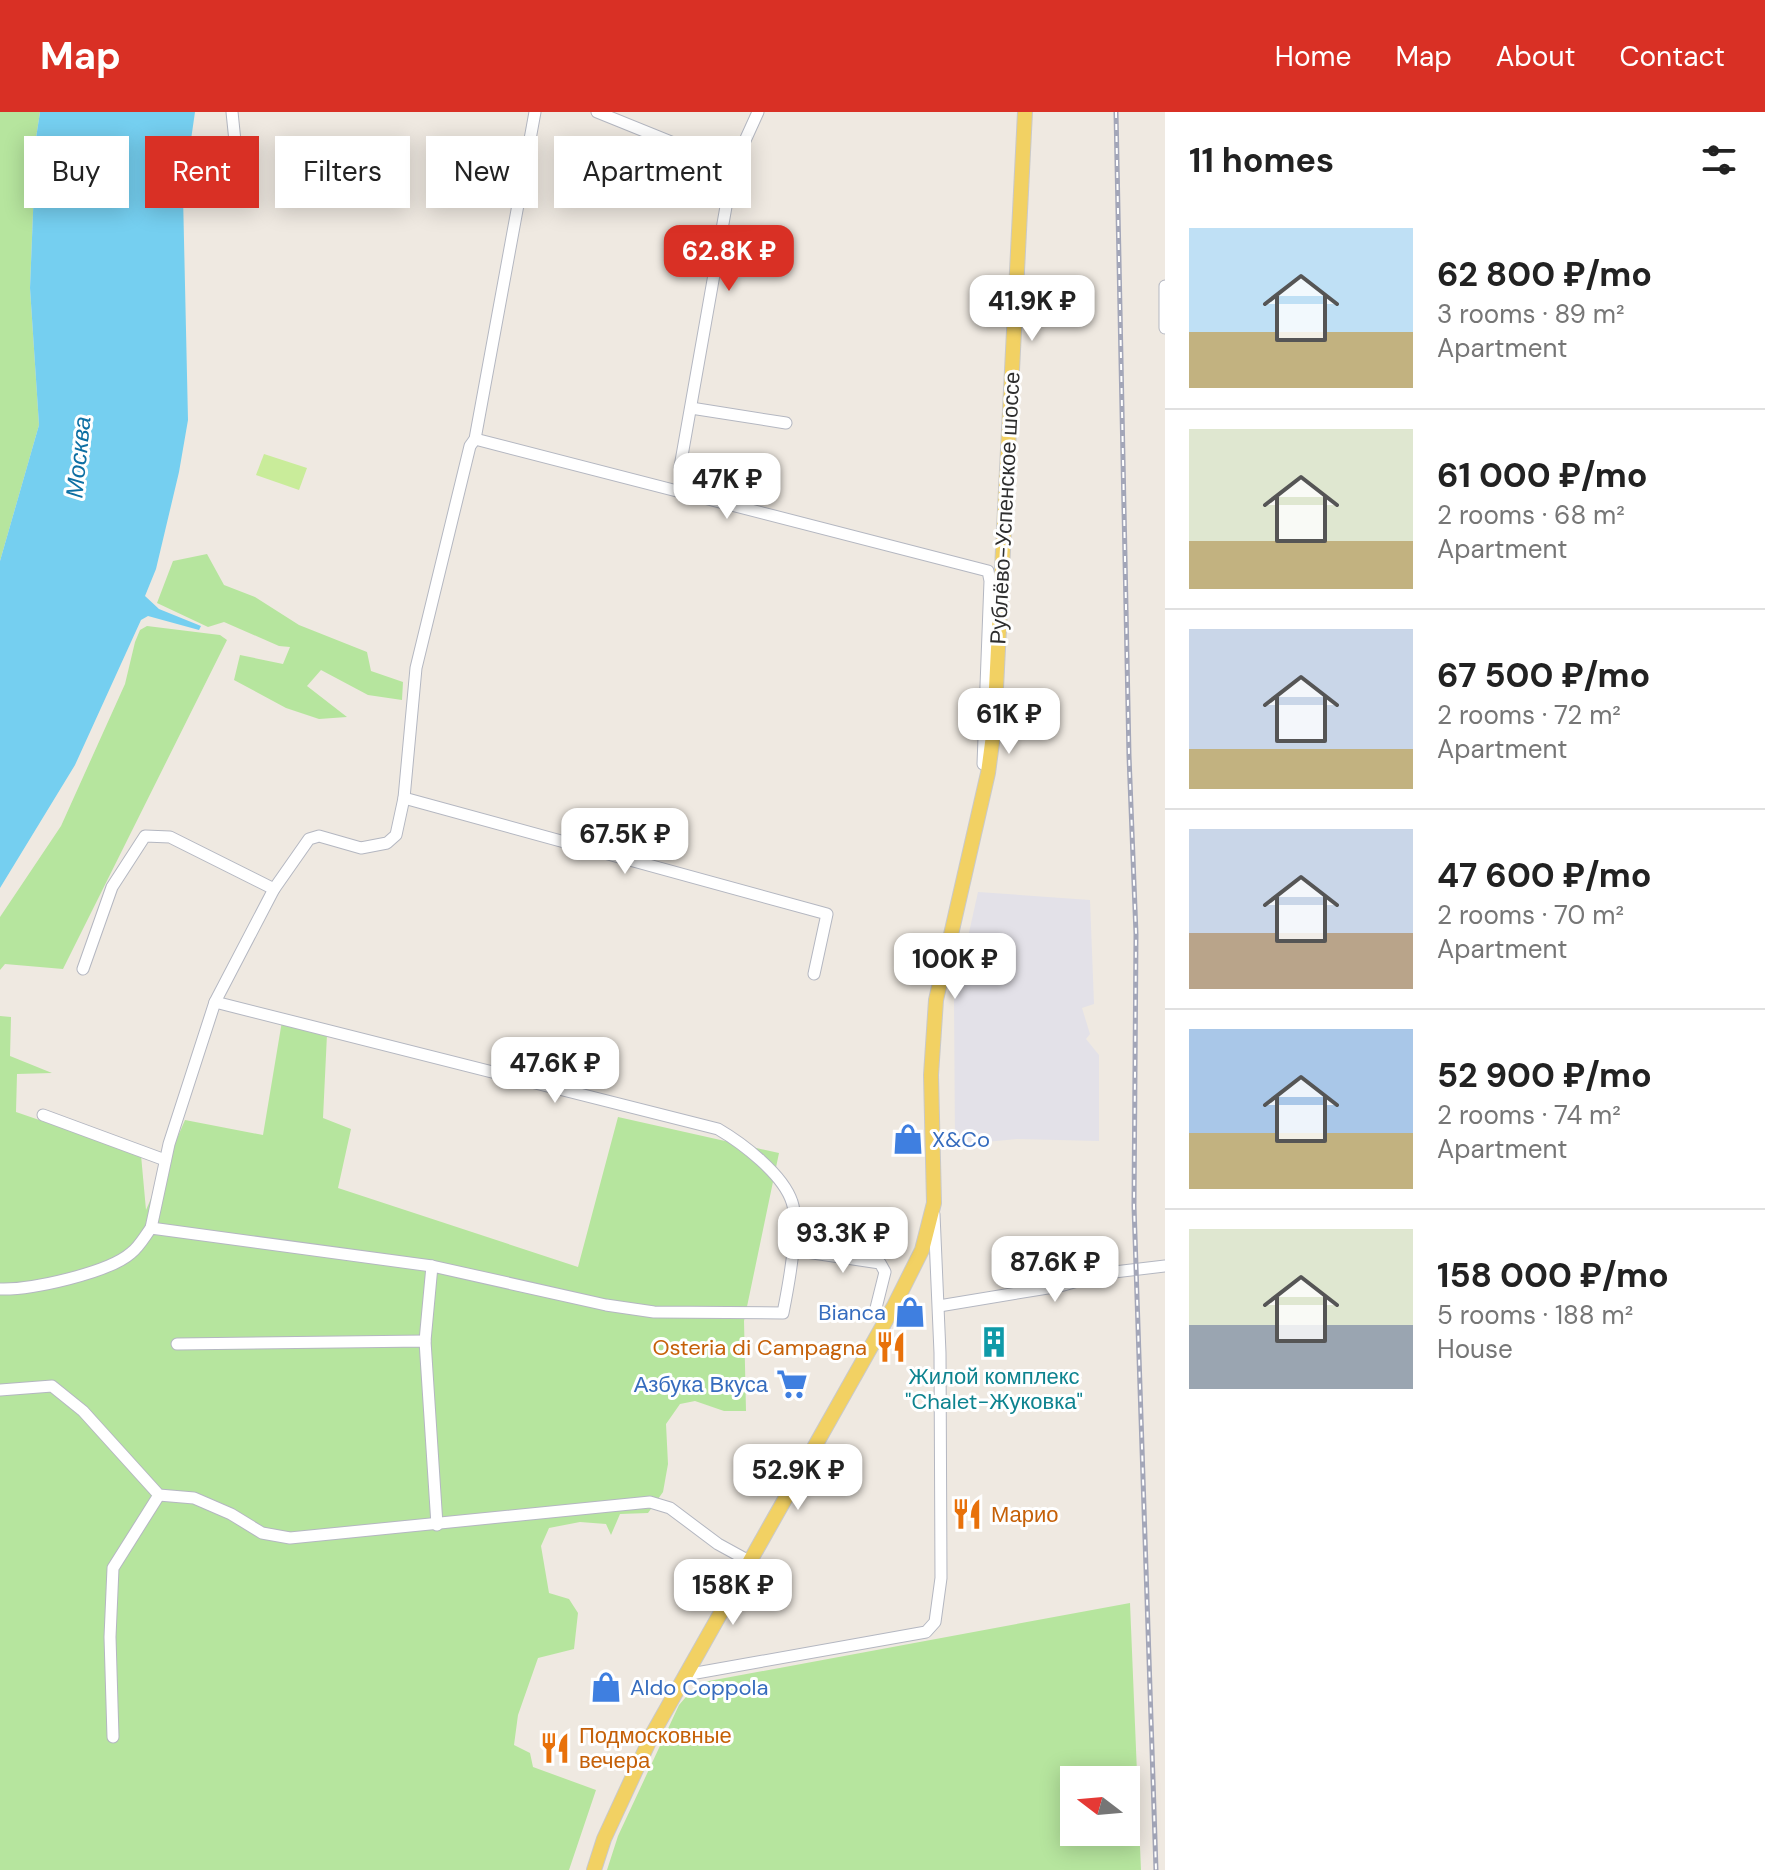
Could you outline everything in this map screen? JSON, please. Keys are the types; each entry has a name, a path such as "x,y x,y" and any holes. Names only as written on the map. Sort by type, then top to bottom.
{"main road":[{"name":"Рублёво-Успенское шоссе","path":"594,1870 604,1839 631,1779 685,1675 894,1306 922,1250 934,1203 931,1075 936,1000 988,773 995,706 1025,112"}],"street":[{"path":"232,112 234,136"},
{"path":"0,1289 17,1290 99,1271 131,1253 151,1228 165,1160 215,1002 274,889 309,839 319,836 361,848 387,843 396,835 404,798 416,668 470,446 475,439 535,112"},
{"path":"597,112 656,136"},
{"path":"747,136 758,112"},
{"path":"680,467 726,208"},
{"path":"1165,286 1165,328"},
{"path":"691,408 786,423"},
{"path":"475,439 988,571 982,800"},
{"path":"404,798 827,914 814,974"},
{"path":"83,969 112,887 145,836 170,837 274,889"},
{"path":"151,1228 432,1266 606,1305 654,1312 783,1313 793,1250 793,1202 779,1180 742,1143 718,1129 215,1002"},
{"path":"43,1115 165,1160"},
{"path":"685,1675 926,1632 935,1622 941,1548 939,1306 934,1203"},
{"path":"793,1250 880,1263 885,1272 875,1312 894,1306"},
{"path":"432,1266 425,1341 437,1525"},
{"path":"939,1306 1060,1286 1106,1273 1165,1266"},
{"path":"177,1344 425,1341"},
{"path":"0,1390 52,1386 83,1411 159,1495 194,1498 231,1514 262,1533 290,1538 650,1502 670,1508 718,1544 749,1561"},
{"path":"113,1737 110,1637 113,1568 159,1495"}],"shaded area":[{"path":"978,892 1090,900 1094,1004 1082,1008 1090,1034 1086,1039 1099,1055 1099,1141 1017,1139 955,1145 954,1000"}],"green space":[{"path":"0,112 40,112 36,136 24,136 24,208 33,208 30,288 39,425 0,561"},
{"path":"264,454 307,468 299,490 256,475"},
{"path":"207,554 224,585 255,597 299,625 367,652 371,671 403,682 402,700 368,695 321,670 307,686 347,717 319,719 286,708 234,680 240,655 283,664 290,647 279,646 224,622 208,627 157,603 173,561"},
{"path":"147,626 220,635 227,640 63,969 5,964 0,970 0,917 61,826 125,684 140,630"},
{"path":"0,1016 11,1017 10,1056 52,1073 17,1074 16,1112 141,1155 146,1210 185,1120 263,1135 282,1021 327,1034 323,1118 351,1129 338,1188 578,1267 618,1117 779,1153 744,1321 746,1411 724,1411 695,1401 680,1404 666,1424 668,1464 663,1492 648,1513 620,1514 611,1535 606,1524 580,1522 549,1528 541,1546 549,1593 569,1599 578,1613 574,1649 538,1658 518,1715 514,1745 530,1753 533,1767 596,1790 569,1870 0,1870"},
{"path":"1130,1603 1137,1766 1060,1766 1060,1846 1140,1846 1141,1870 607,1870 618,1836 679,1705 698,1683"}],"water":[{"name":"Москва","path":"40,112 195,112 192,136 145,136 145,208 183,208 188,420 156,569 145,596 159,609 201,626 199,630 148,616 141,620 75,765 0,888 0,561 39,425 30,288 33,208 129,208 129,136 36,136"}],"railway":[{"path":"1116,112 1129,756 1136,934 1134,1206 1156,1870"}],"place":[{"name":"X&Co","path":"908,1139"},
{"name":"Bianca","path":"910,1312"},
{"name":"Жилой комплекс \"Chalet-Жуковка\"","path":"994,1342"},
{"name":"Osteria di Campagna","path":"891,1347"},
{"name":"Азбука Вкуса","path":"792,1384"},
{"name":"Марио","path":"967,1514"},
{"name":"Aldo Coppola","path":"606,1687"},
{"name":"Подмосковные вечера","path":"555,1748"}]}
